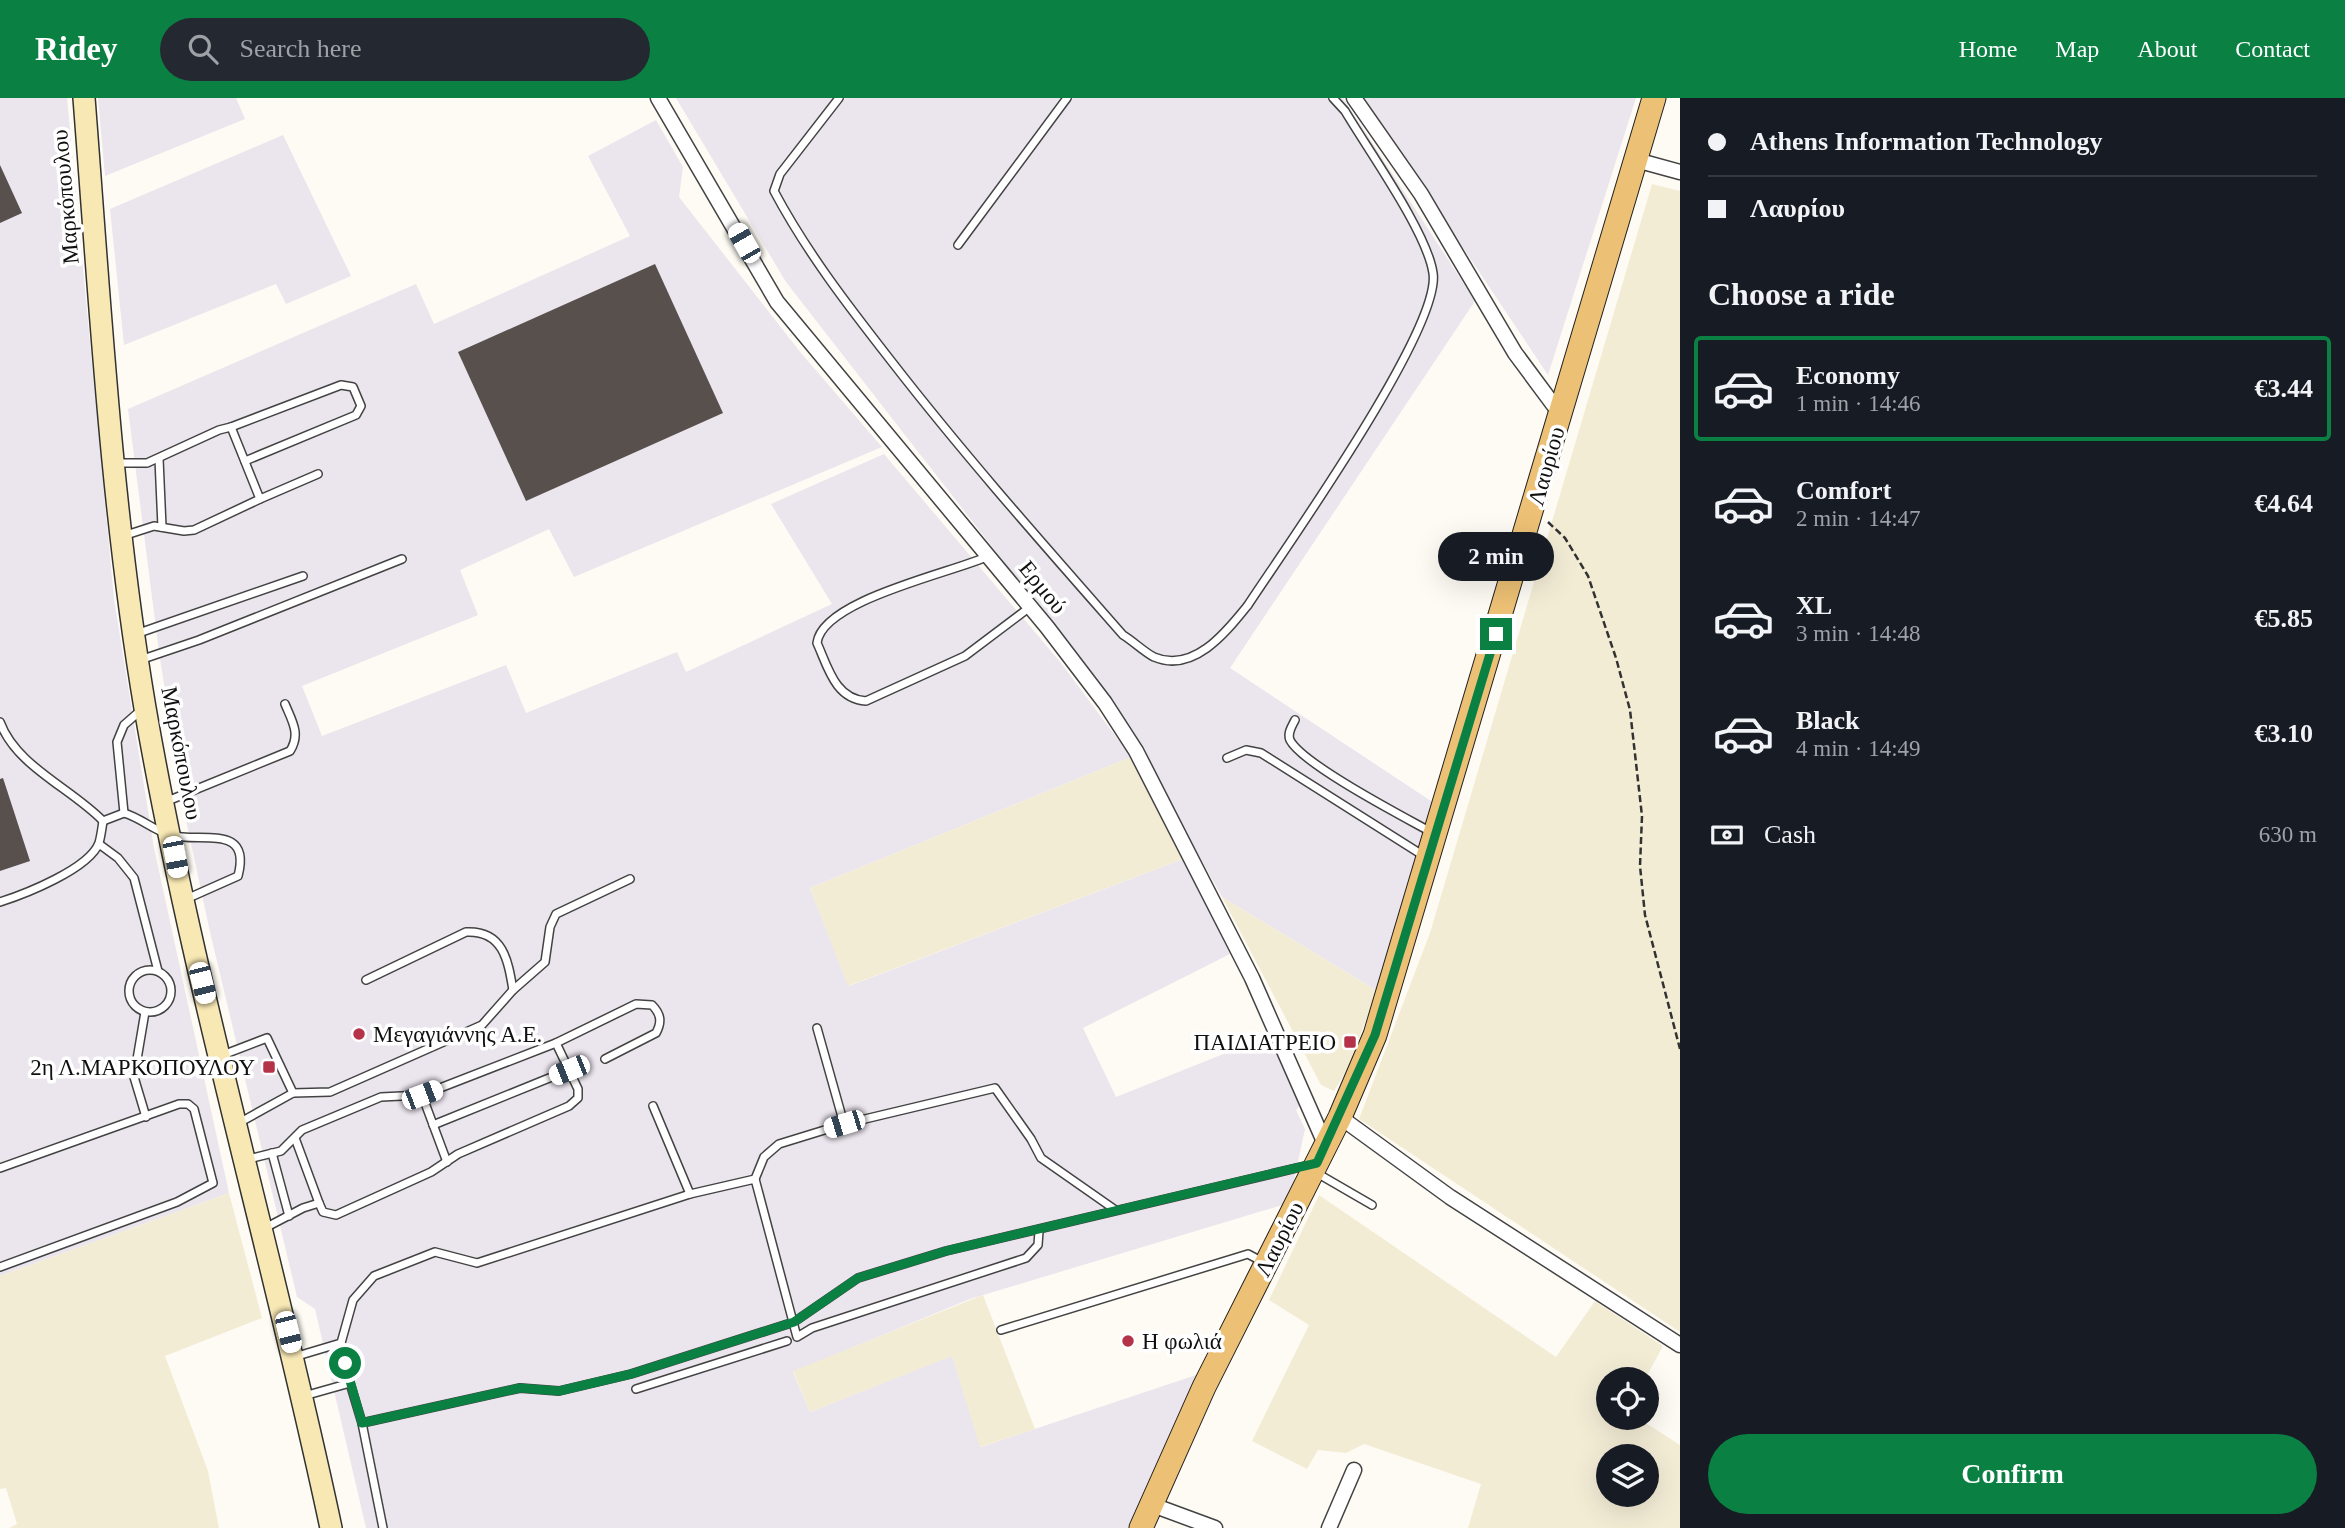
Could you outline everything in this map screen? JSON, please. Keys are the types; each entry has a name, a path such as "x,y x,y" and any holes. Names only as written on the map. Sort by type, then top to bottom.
{"main road":[{"name":"Μαρκόπουλου","path":"84,98 113,463 145,706 183,901 294,1357 331,1528"},
{"name":"Λαυρίου","path":"1141,1528 1150,1504 1340,1117 1375,1035 1534,509 1654,98"}],"street":[{"name":"Ερμού","path":"658,98 777,302 1030,607 1105,703 1136,751 1252,978 1319,1160"},
{"path":"1360,101 1421,194 1515,353 1560,415"},
{"path":"1636,159 1680,172"},
{"path":"1340,1117 1450,1197 1680,1345"},
{"path":"1329,1528 1354,1470"},
{"path":"1150,1504 1214,1528"}],"lane":[{"path":"839,98 780,174 774,191 787,216 820,270 957,445 1123,635 1156,657 1179,659 1207,650 1227,632 1248,605 1366,425 1425,314 1434,277 1428,250 1345,111 1333,98"},
{"path":"958,245 1067,98"},
{"path":"113,463 147,463 219,430 341,385 353,387 361,406 356,415 245,461"},
{"path":"231,427 260,499"},
{"path":"159,459 162,527"},
{"path":"122,536 162,527 194,530 318,474"},
{"path":"989,556 879,594 825,624 817,643 837,688 856,700 866,701 965,656 1030,607"},
{"path":"139,660 199,640 402,559"},
{"path":"135,635 303,576"},
{"path":"164,803 290,751 297,741 296,731 285,704"},
{"path":"124,813 117,741 124,725 145,706"},
{"path":"1295,720 1289,733 1291,741 1301,752 1356,790 1435,834"},
{"path":"0,722 6,737 21,755 85,802 103,821"},
{"path":"1227,758 1246,750 1261,754 1428,858"},
{"path":"103,821 124,813 171,835 222,836 234,844 242,862 238,876 183,901"},
{"path":"0,902 53,880 91,853 99,844 103,821"},
{"path":"99,844 118,859 134,878 158,971 168,981 171,995 164,1007 145,1012"},
{"path":"237,1125 293,1093 330,1092 482,1025 513,990 545,962 550,927 556,914 630,879"},
{"path":"366,980 466,932 482,932 494,940 508,961 513,990"},
{"path":"145,1012 130,999 130,985 144,971 158,971"},
{"path":"245,1160 281,1151 302,1130 381,1097 422,1095 556,1043 636,1003 652,1005 659,1012 660,1026 656,1033 605,1059"},
{"path":"145,1012 134,1077 146,1117"},
{"path":"817,1028 844,1124"},
{"path":"220,1056 267,1038 293,1093"},
{"path":"295,1139 323,1212 336,1215 431,1172 458,1154 569,1106 578,1098 556,1043"},
{"path":"433,1125 569,1070"},
{"path":"1039,1231 1038,1245 1026,1258 812,1328 797,1336 755,1179 764,1157 779,1143 844,1124 995,1088 1041,1158 1114,1209"},
{"path":"422,1095 447,1162"},
{"path":"0,1168 179,1104 188,1104 194,1109 213,1183 211,1187 177,1202 0,1267"},
{"path":"653,1107 690,1194"},
{"path":"272,1153 289,1216"},
{"path":"362,1423 520,1388 559,1391 794,1322 858,1278 946,1251 1039,1231 1114,1209 1319,1160 1372,1205"},
{"path":"383,1528 362,1423 341,1343 353,1300 374,1276 435,1252 477,1263 690,1194 755,1179"},
{"path":"262,1230 319,1203"},
{"path":"1001,1330 1248,1254 1266,1265"},
{"path":"636,1389 788,1341"},
{"path":"294,1357 341,1343"},
{"path":"692,1354 698,1371"},
{"path":"303,1396 350,1383"}],"path":[{"path":"1534,509 1565,538 1588,576 1616,658 1630,710 1642,816 1640,866 1645,915 1680,1049"}],"shaded area":[{"path":"0,98 67,98 114,599 154,848 229,1193 0,1276"},
{"path":"98,98 236,98 245,119 105,176"},
{"path":"676,98 1343,98 1475,301 1230,668 1434,803 1377,991 1222,897 1116,706 786,282"},
{"path":"1363,98 1636,98 1548,375"},
{"path":"656,120 683,167 679,197 801,353 882,447 574,577 549,529 460,570 478,615 302,686 322,736 506,665 526,713 677,652 686,672 832,604 771,504 884,454 1061,663 1131,757 810,888 849,986 1183,859 1230,954 1083,1028 1116,1097 1273,1034 1300,1105 1296,1110 1305,1129 1289,1203 970,1299 793,1372 810,1412 952,1355 981,1447 1199,1374 1132,1528 366,1528 315,1309 297,1297 210,932 183,806 159,652 128,409 416,284 434,324 630,236 588,156"},
{"path":"283,135 351,276 286,304 276,284 124,345 110,209"},
{"path":"1652,184 1680,191 1680,1332 1359,1119 1430,933"},
{"path":"1131,757 1183,859 848,986 810,888"},
{"path":"1222,897 1377,991 1347,1070 1334,1091 1321,1085"},
{"path":"229,1193 262,1318 165,1356 208,1471 219,1528 9,1528 17,1524 6,1488 0,1489 0,1276"},
{"path":"1319,1195 1556,1357 1595,1301 1663,1346 1652,1367 1596,1367 1596,1430 1657,1430 1680,1445 1680,1528 1468,1528 1481,1484 1364,1444 1346,1453 1318,1450 1307,1469 1252,1441 1309,1325 1269,1300"},
{"path":"983,1295 1035,1429 980,1447 952,1356 810,1412 793,1371"}],"building":[{"path":"0,165 22,213 0,223"},
{"path":"655,264 723,413 526,501 458,352"},
{"path":"3,778 30,861 0,871 0,779"}],"place":[{"name":"Μεγαγιάννης Α.Ε.","path":"359,1034"},
{"name":"ΠΑΙΔΙΑΤΡΕΙΟ","path":"1350,1042"},
{"name":"2η Λ.ΜΑΡΚΟΠΟΥΛΟΥ","path":"269,1067"},
{"name":"Η φωλιά","path":"1128,1341"}],"route":[{"path":"345,1363 362,1423 520,1388 559,1391 631,1374 794,1322 858,1278 946,1251 1317,1163 1375,1035 1496,634"}]}
